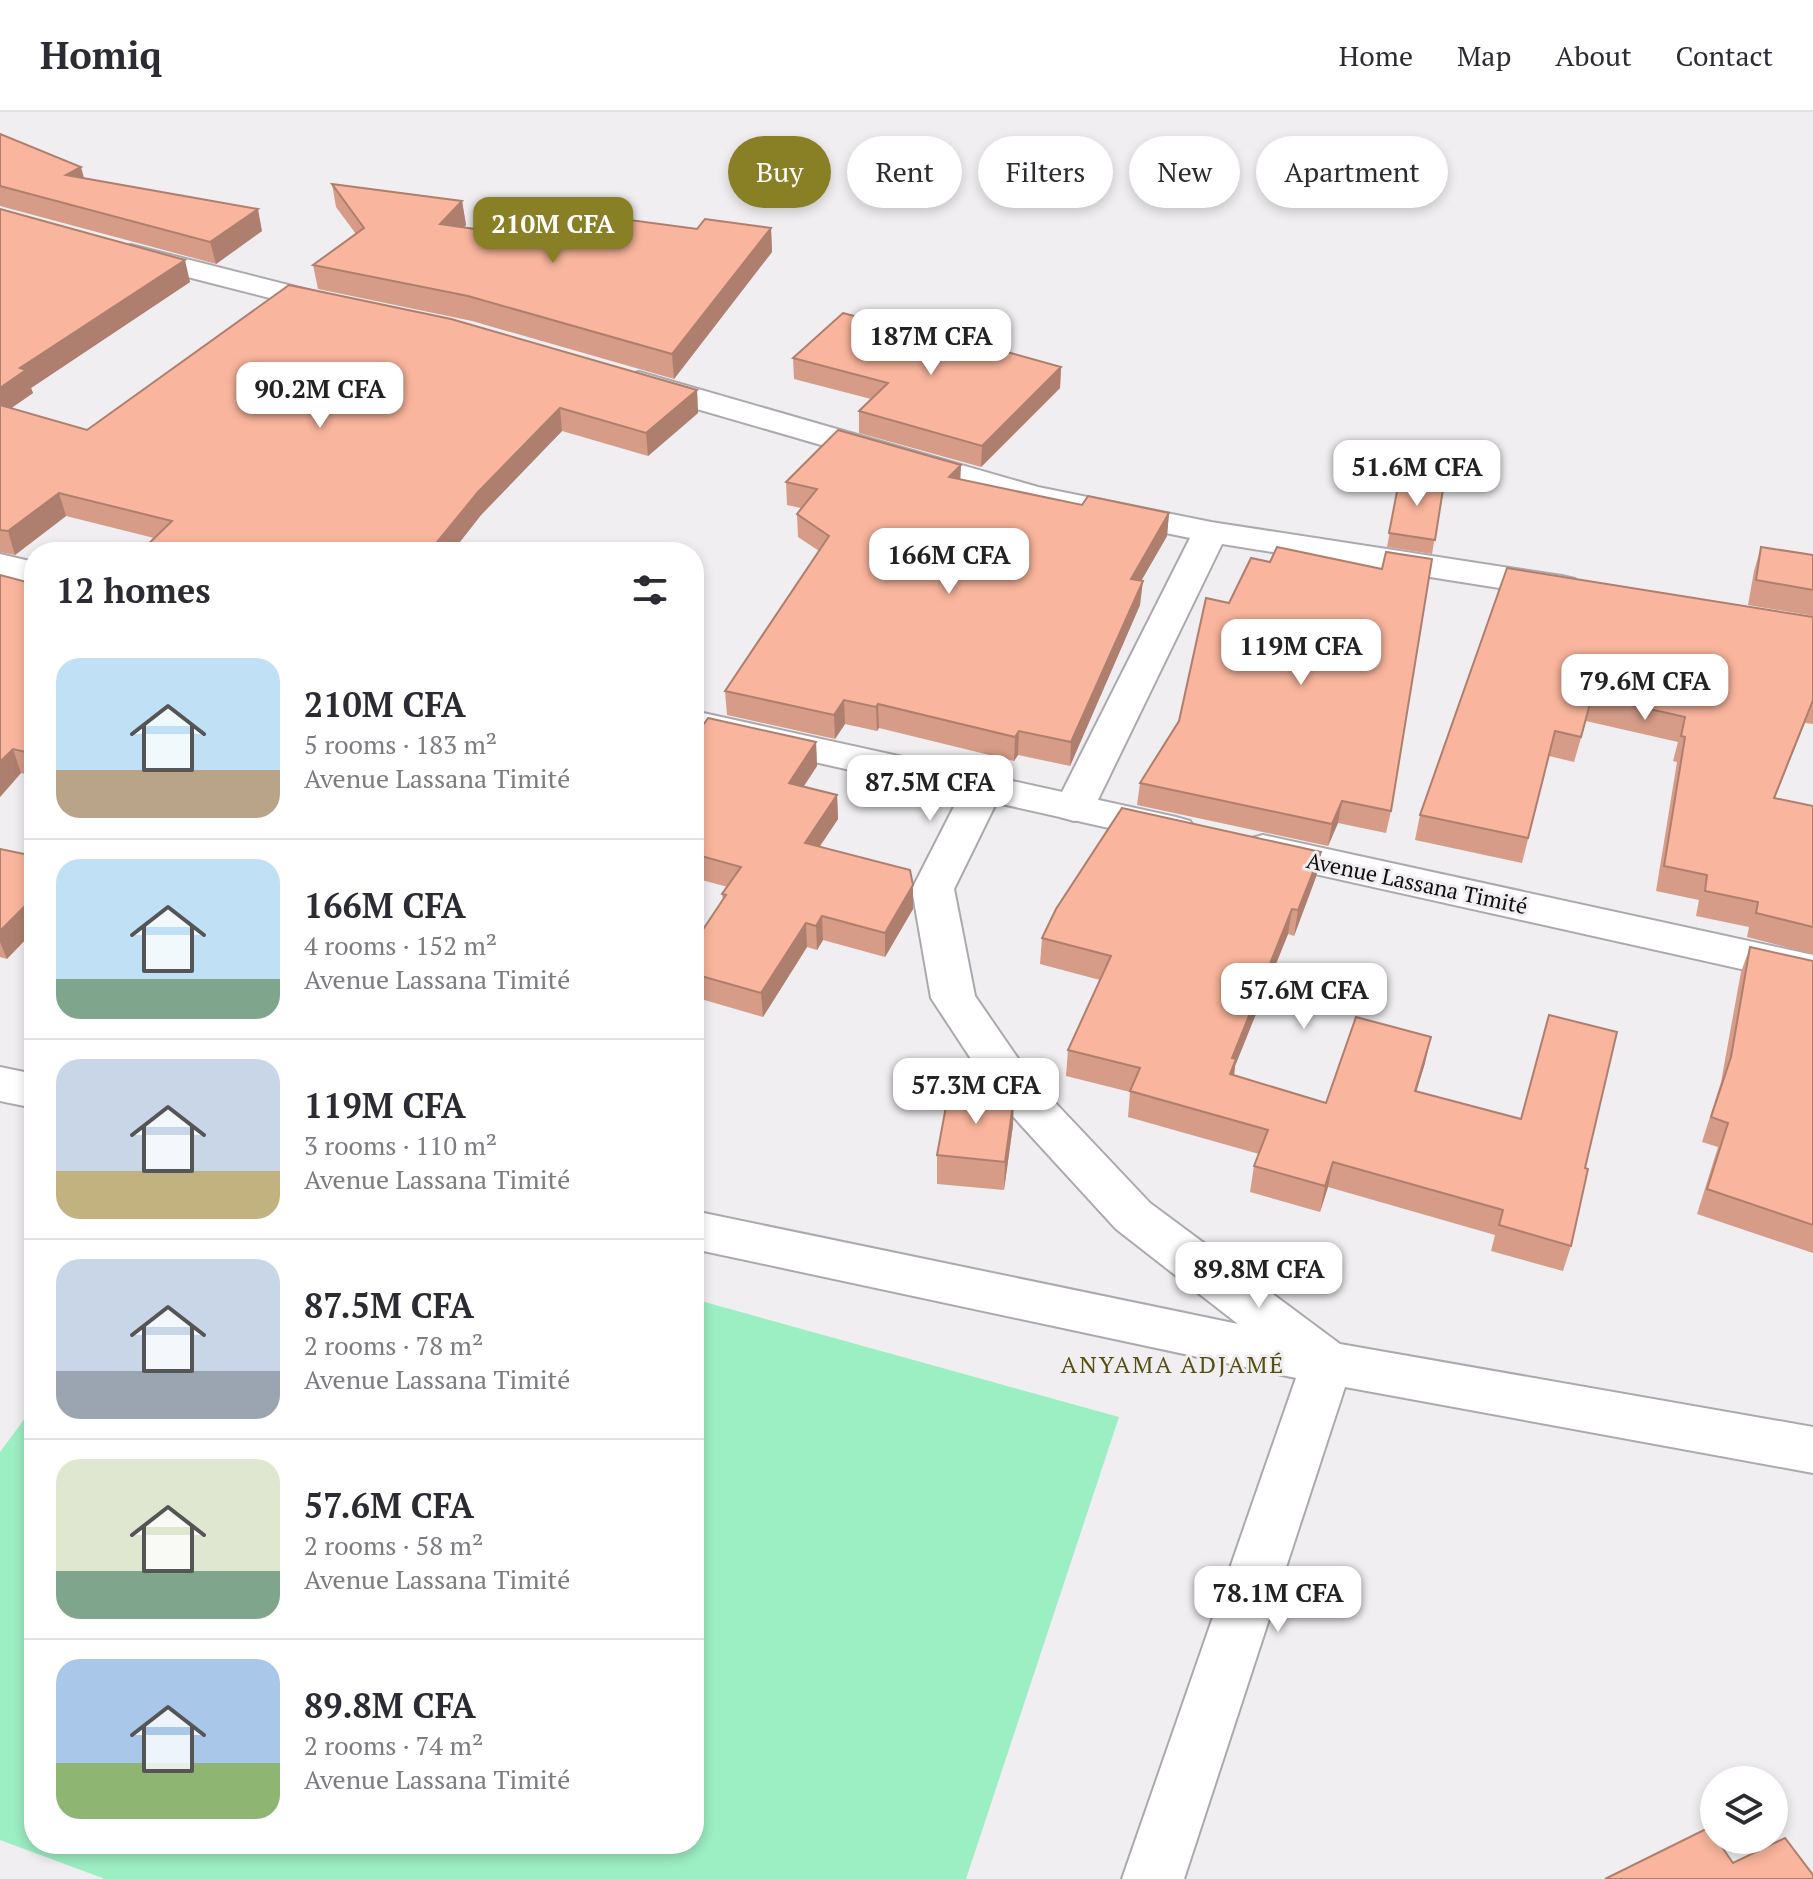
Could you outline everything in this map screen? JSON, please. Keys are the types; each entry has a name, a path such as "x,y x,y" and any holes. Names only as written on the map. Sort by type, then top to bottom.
{"street":[{"path":"102,245 157,262 370,313"},
{"path":"602,371 1033,496 1211,532 1600,593"},
{"path":"1074,808 1211,532"},
{"path":"0,565 24,571"},
{"name":"Avenue Lassana Timité","path":"704,725 1813,970"},
{"path":"984,787 933,889 953,998 1014,1088 1133,1216 1327,1363"},
{"path":"0,1084 24,1089"},
{"path":"704,1232 1327,1363 1813,1450"},
{"path":"1153,1879 1327,1363"}],"green space":[{"path":"704,1302 1119,1417 966,1879 105,1879 38,1854 704,1854"},
{"path":"24,1420 24,1849 0,1840 0,1452"}],"building":[{"path":"0,134 81,167 66,175 258,209 210,242 0,186"},
{"path":"332,184 462,201 440,224 546,239 570,212 697,229 705,219 771,228 672,354 468,296 313,265 364,228"},
{"path":"0,209 185,260 20,368 26,370 0,388"},
{"path":"289,285 451,319 697,390 646,433 560,408 478,492 437,542 150,542 172,521 59,493 8,531 0,530 0,405 87,430"},
{"path":"843,313 967,346 971,342 1061,367 982,446 859,411 888,383 793,358"},
{"path":"838,430 961,465 949,477 1082,505 1088,496 1169,513 1131,579 1143,581 1071,742 1019,731 1015,737 878,704 876,707 844,700 834,715 725,691 829,536 797,514 817,489 786,482"},
{"path":"1400,476 1444,483 1435,540 1389,533"},
{"path":"1277,547 1382,569 1386,552 1432,559 1391,811 1342,801 1332,824 1140,783 1179,721 1206,598 1229,603 1251,558 1270,562"},
{"path":"1761,547 1813,555 1813,590 1756,580"},
{"path":"1507,568 1813,617 1813,700 1774,798 1813,806 1813,927 1756,913 1758,902 1705,891 1707,875 1664,866 1685,737 1681,736 1685,717 1592,696 1581,737 1555,731 1528,838 1420,815"},
{"path":"0,575 24,581 24,752 13,749 0,762"},
{"path":"708,718 816,742 789,783 837,795 805,843 910,870 913,885 885,933 822,916 816,926 806,923 761,993 704,977 704,928 741,867 704,857 704,724"},
{"path":"1122,808 1321,852 1298,910 1292,909 1232,1058 1236,1059 1230,1074 1326,1103 1356,1017 1431,1037 1415,1091 1521,1119 1549,1015 1617,1032 1585,1168 1588,1169 1571,1246 1499,1225 1503,1210 1333,1162 1325,1186 1254,1166 1268,1130 1130,1091 1140,1068 1068,1050 1111,956 1042,938 1056,909"},
{"path":"0,849 24,854 24,907 0,931"},
{"path":"1750,947 1813,961 1813,1225 1707,1189 1728,1123 1711,1117 1731,1057"},
{"path":"949,1090 1014,1097 1005,1162 937,1155"},
{"path":"1700,1832 1700,1854 1727,1854 1733,1863 1752,1854 1788,1854 1788,1842 1813,1875 1813,1879 1605,1879"}],"district":[{"name":"ANYAMA ADJAMÉ","path":"1173,1365"}]}
